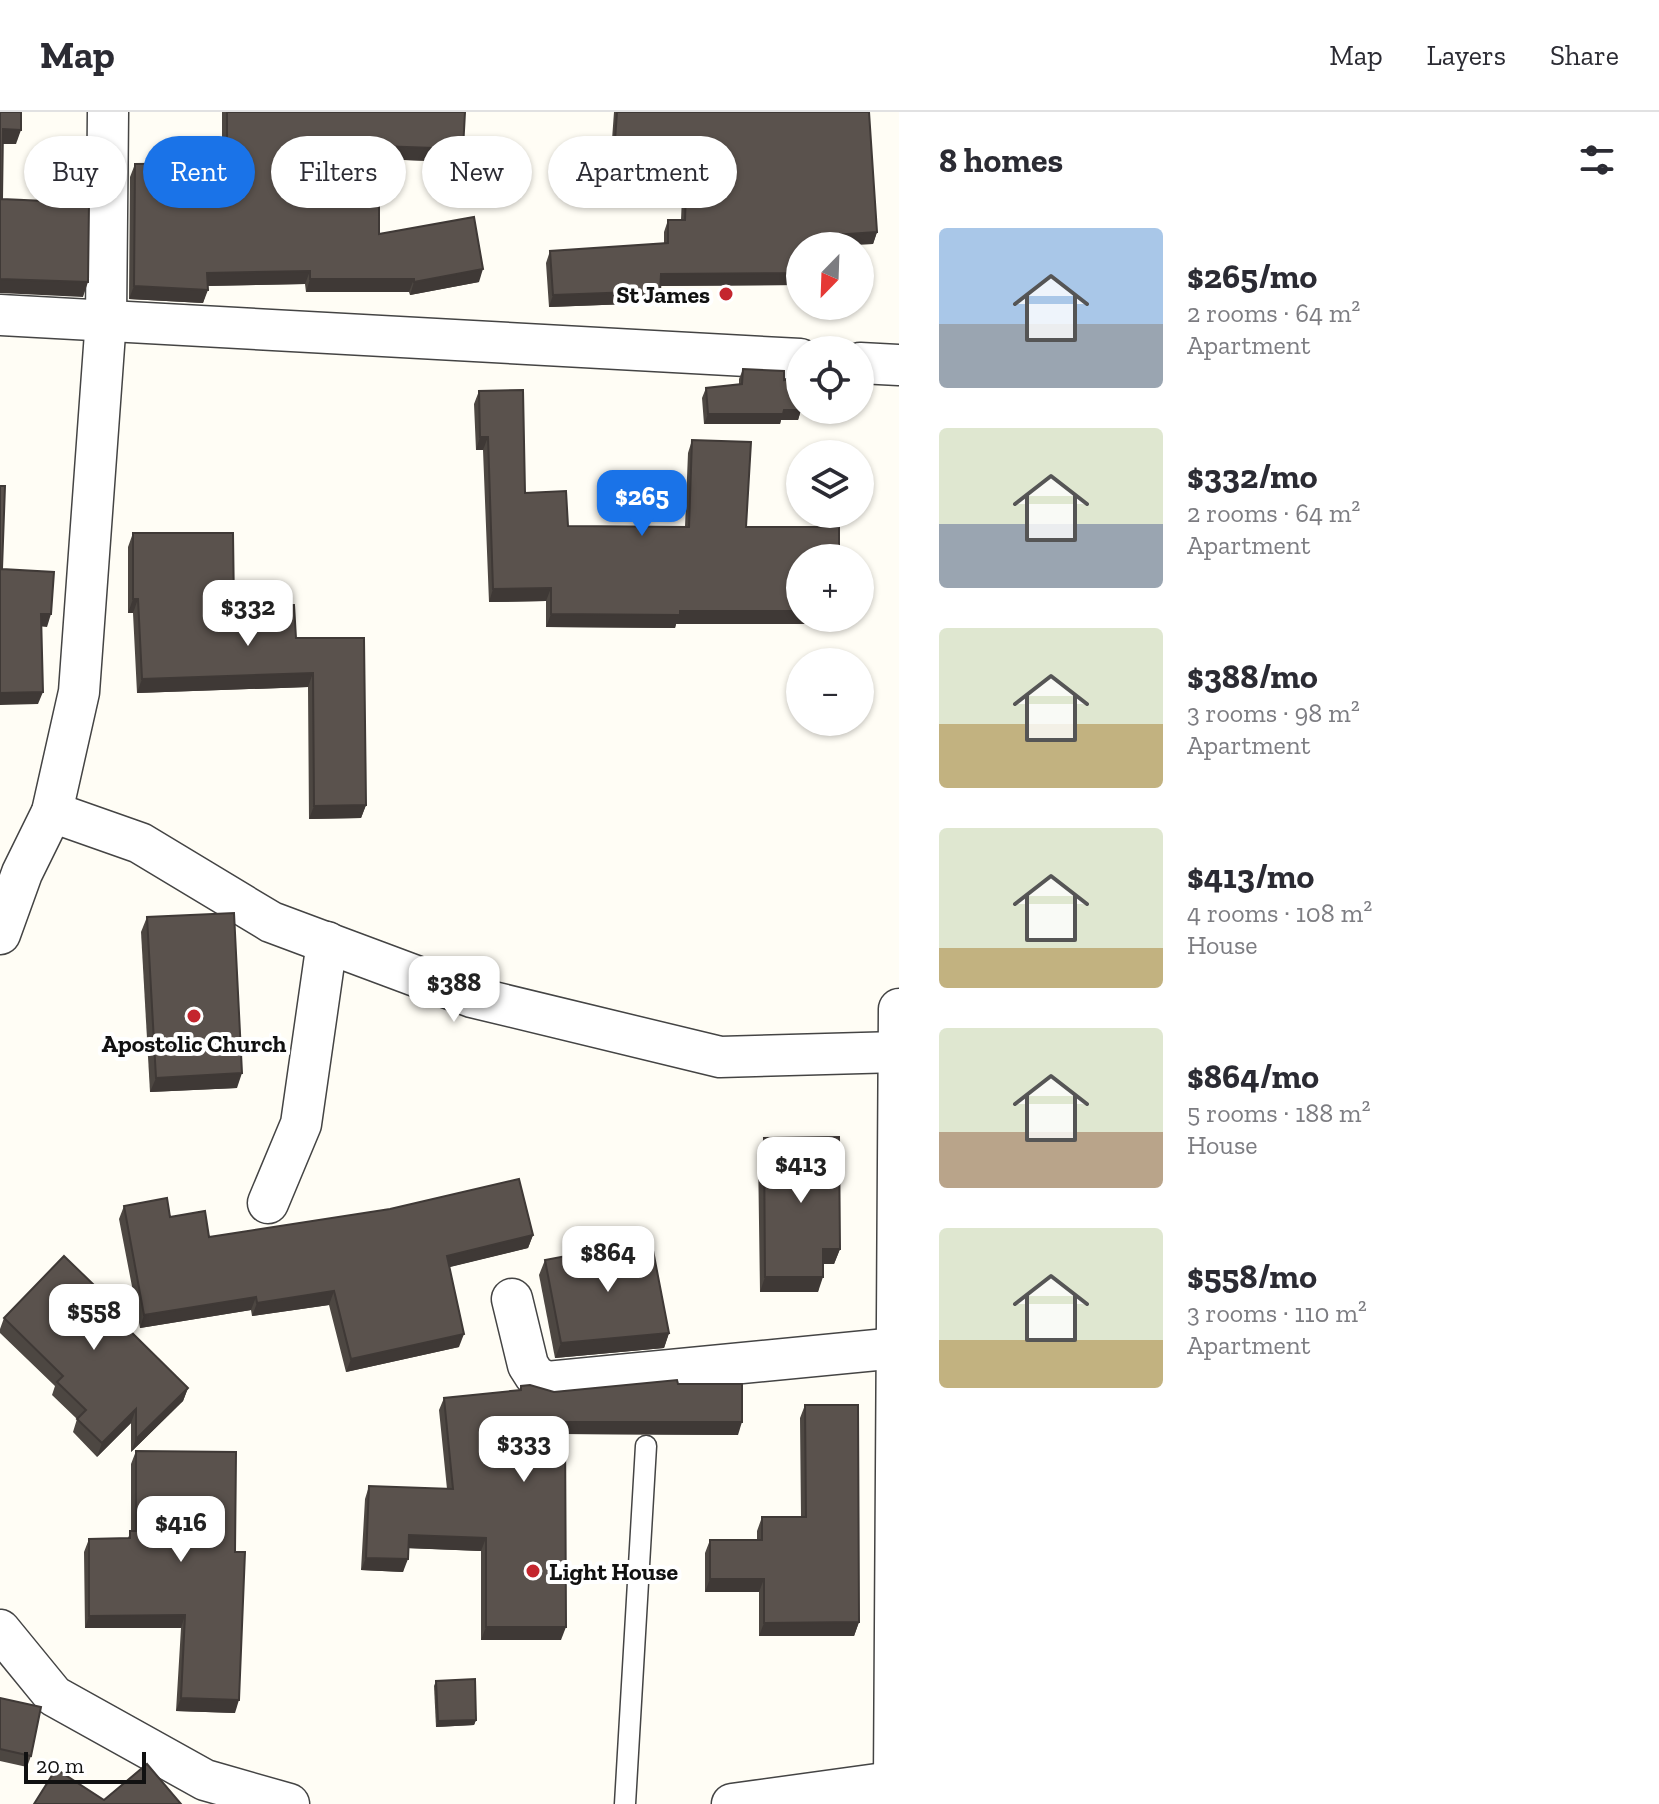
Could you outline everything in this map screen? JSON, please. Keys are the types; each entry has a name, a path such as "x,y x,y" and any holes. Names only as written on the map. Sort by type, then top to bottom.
{"street":[{"path":"0,934 22,873 52,812 79,692 106,319 108,112"},
{"path":"0,315 786,358"},
{"path":"874,364 899,365"},
{"path":"52,812 140,843 271,922 472,997 720,1057 898,1052"},
{"path":"268,1203 301,1124 327,942"},
{"path":"732,1804 895,1789 899,1009"},
{"path":"512,1299 528,1365 535,1376 547,1382 897,1348"},
{"path":"0,1630 54,1696 205,1780 289,1804"}],"lane":[{"path":"625,1804 646,1446"}],"building":[{"path":"0,112 21,112 21,130 3,129 2,199 24,200 24,208 89,208 88,282 0,279"},
{"path":"227,112 465,112 464,136 422,136 422,148 406,147 406,136 271,136 271,208 379,208 379,234 474,217 483,269 414,282 414,279 310,279 310,271 207,273 208,290 134,286 135,164 143,164 143,208 255,208 255,136 227,136"},
{"path":"617,112 869,112 877,232 786,232 786,273 661,274 660,291 553,295 550,251 668,243 668,220 685,220 685,208 737,208 737,136 615,136"},
{"path":"743,369 784,371 786,410 783,414 708,414 706,388 742,384"},
{"path":"523,390 525,493 566,491 568,526 689,527 692,440 751,442 746,527 839,528 839,544 786,544 786,611 680,611 680,615 551,614 551,588 493,589 488,437 480,437 479,391"},
{"path":"0,486 5,486 2,569 54,572 51,614 41,614 43,692 0,693"},
{"path":"133,533 233,533 234,607 294,605 296,638 364,638 366,805 314,806 313,673 142,679 138,599 133,599"},
{"path":"234,913 242,1073 156,1078 147,917"},
{"path":"839,1137 840,1249 823,1249 823,1277 765,1277 764,1138"},
{"path":"519,1179 533,1235 447,1256 464,1334 351,1359 334,1291 257,1303 256,1297 144,1315 124,1206 167,1198 170,1217 205,1211 209,1237 390,1209"},
{"path":"651,1240 669,1333 561,1343 545,1260"},
{"path":"64,1256 127,1317 118,1319 188,1388 136,1439 136,1409 102,1443 77,1419 86,1410 57,1382 63,1376 4,1318"},
{"path":"677,1380 678,1384 742,1384 742,1422 565,1422 566,1627 486,1627 486,1538 409,1535 408,1559 366,1558 369,1486 453,1489 444,1398 521,1390 521,1386 530,1385 554,1392"},
{"path":"805,1405 858,1405 859,1622 764,1623 764,1579 710,1579 710,1540 762,1540 762,1517 806,1517"},
{"path":"136,1451 236,1452 235,1552 245,1552 239,1700 181,1698 185,1615 89,1616 89,1539 130,1538 130,1531 136,1531"},
{"path":"475,1679 476,1720 438,1721 436,1681"},
{"path":"0,1698 41,1707 31,1756 0,1749"},
{"path":"147,1764 181,1804 34,1804 56,1769 104,1800"}],"place":[{"name":"St James","path":"726,294"},
{"name":"Apostolic Church","path":"194,1016"},
{"name":"Light House","path":"533,1571"}]}
